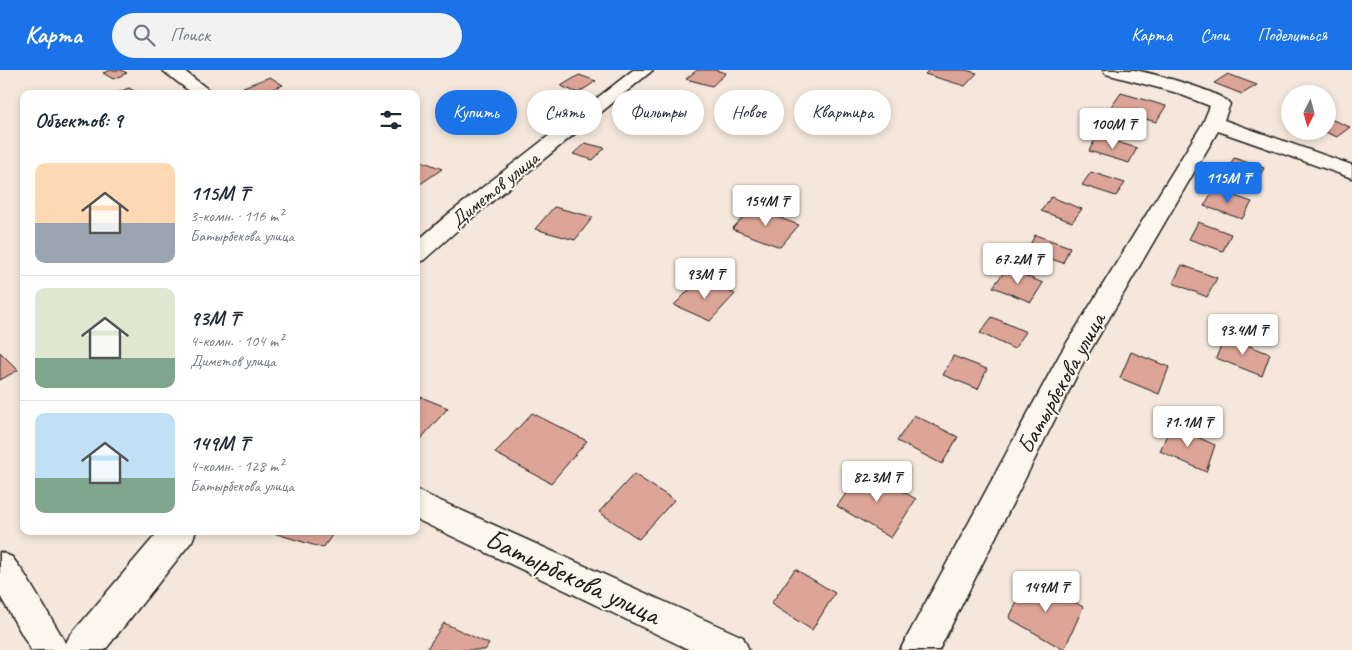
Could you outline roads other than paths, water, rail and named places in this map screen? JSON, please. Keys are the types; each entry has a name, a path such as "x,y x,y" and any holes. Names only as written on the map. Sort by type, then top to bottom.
{"street":[{"path":"171,70 199,90"},
{"name":"Диметов улица","path":"420,251 454,221 644,70"},
{"name":"Батырбекова улица","path":"919,650 1070,361 1213,123 1220,104 1182,88 1123,71"},
{"path":"1213,123 1352,172"},
{"name":"Батырбекова улица","path":"420,506 730,650"},
{"path":"82,650 177,535"},
{"path":"0,568 51,650"}]}
